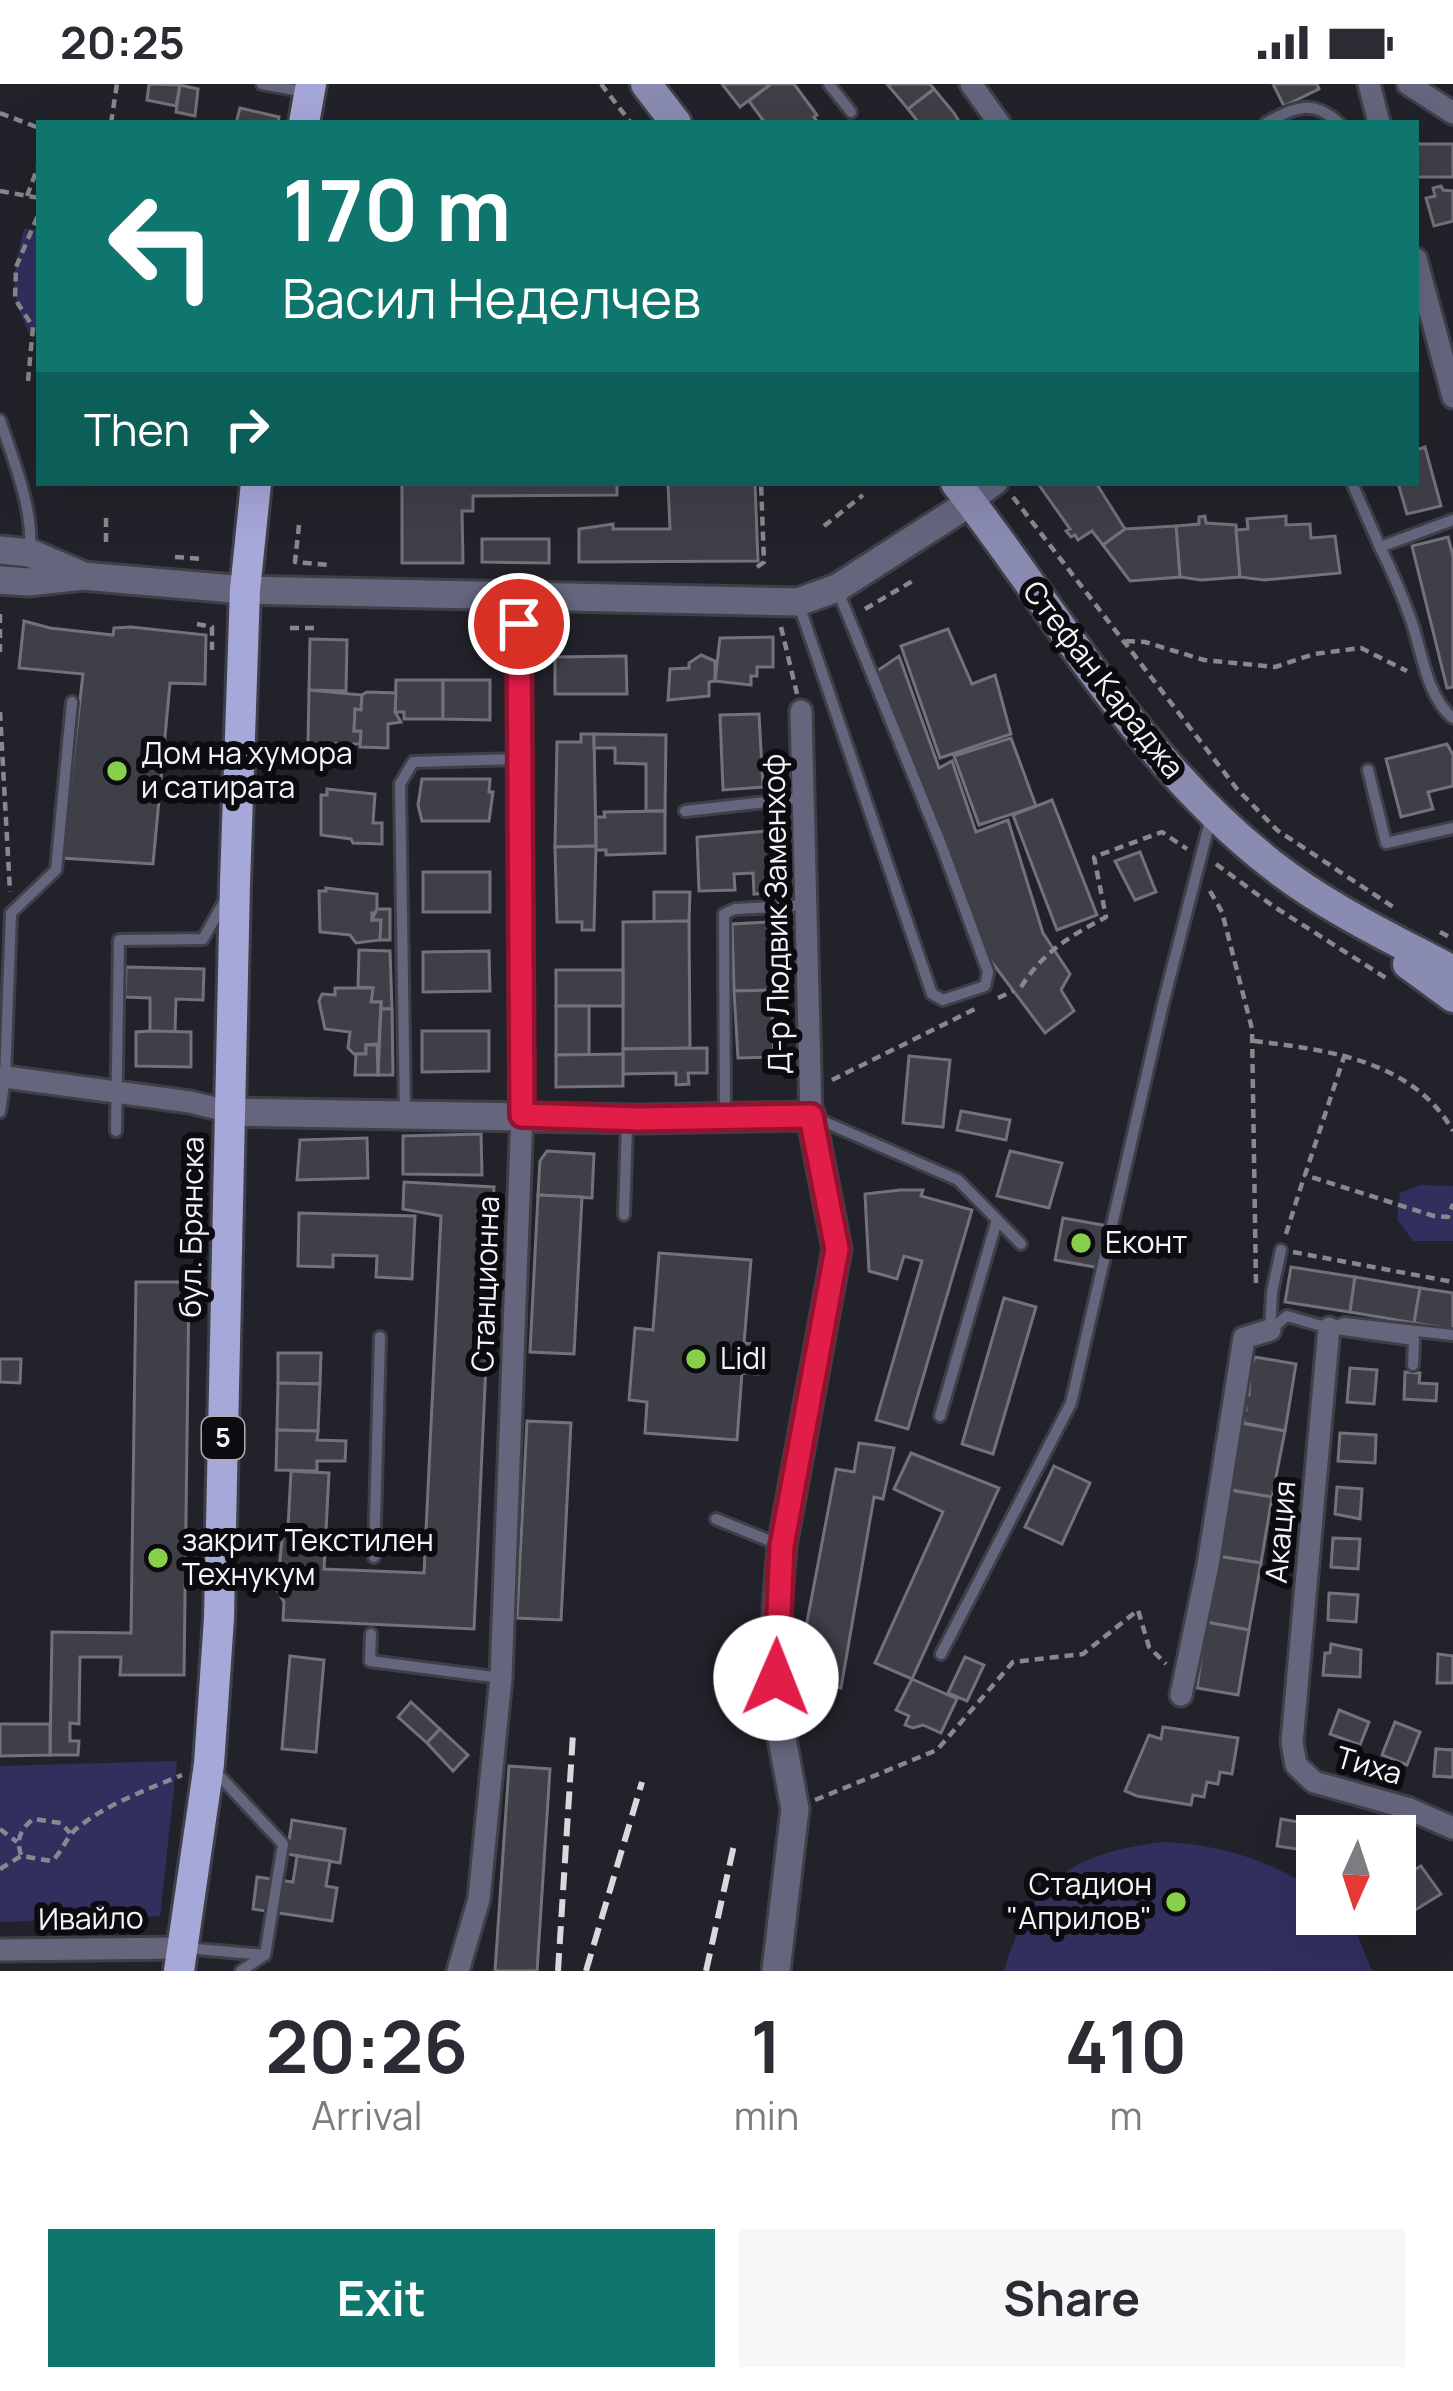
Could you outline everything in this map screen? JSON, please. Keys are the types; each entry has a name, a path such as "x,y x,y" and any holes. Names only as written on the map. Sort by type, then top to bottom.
{"main road":[{"path":"646,84 674,120"},
{"name":"бул. Брянска","path":"181,1959 209,1764 219,1618 244,590 256,486"},
{"name":"Стефан Караджа","path":"963,493 1121,713 1212,814 1322,900 1453,971"},
{"path":"1322,900 1453,997"}],"street":[{"path":"971,84 997,120"},
{"path":"1369,84 1378,120"},
{"path":"1408,84 1453,113"},
{"path":"1419,270 1453,397"},
{"path":"14,581 82,576 244,590 798,602 837,588 963,493"},
{"path":"0,550 30,553 82,576"},
{"path":"14,581 30,553"},
{"name":"Станционна","path":"458,1971 478,1899 501,1678 522,1115 520,596"},
{"name":"Д-р Людвик Заменхоф","path":"801,711 811,1104"},
{"path":"5,1077 231,1112 725,1118 811,1104 837,1249 782,1546 776,1695 795,1809 776,1971"},
{"name":"Акация","path":"1292,1742 1329,1328"},
{"path":"1182,1688 1208,1565 1244,1338 1270,1330"},
{"name":"Тиха","path":"1292,1742 1296,1766 1314,1782 1407,1808 1453,1828"},
{"name":"Ивайло","path":"0,1950 181,1959"}],"lane":[{"path":"262,84 308,100"},
{"path":"829,84 851,112"},
{"path":"1271,120 1293,107 1325,110 1336,120"},
{"path":"0,420 31,536 30,553"},
{"path":"1353,486 1412,623 1427,677 1453,718"},
{"path":"1380,547 1453,520"},
{"path":"798,602 932,994 943,1000 985,986 988,972 942,847 837,588"},
{"path":"0,1112 11,913 56,870 72,702"},
{"path":"405,1114 400,784 413,762 520,759"},
{"path":"1368,770 1385,843 1453,828"},
{"path":"685,811 806,798"},
{"path":"941,1654 1071,1403 1212,814"},
{"path":"116,1132 118,940 202,939 235,884"},
{"path":"725,1118 724,914 735,909 808,905"},
{"path":"811,1104 958,1180 1021,1244"},
{"path":"624,1215 628,1119"},
{"path":"940,1415 997,1220"},
{"path":"1270,1330 1280,1250"},
{"path":"1270,1330 1287,1316 1329,1328 1414,1340 1413,1366"},
{"path":"1329,1328 1343,1322 1453,1335"},
{"path":"374,1557 380,1336"},
{"path":"716,1520 782,1546"},
{"path":"371,1634 370,1661 501,1678"},
{"path":"209,1764 283,1844 265,1955 241,1971"},
{"path":"181,1959 265,1955"}],"path":[{"path":"111,120 117,84"},
{"path":"601,84 629,120"},
{"path":"0,113 36,127"},
{"path":"27,196 36,172"},
{"path":"0,191 36,198"},
{"path":"28,381 33,327 15,299 16,267 36,220"},
{"path":"757,567 764,562 761,486"},
{"path":"1002,486 1126,641 1186,727 1277,830 1408,917"},
{"path":"824,526 863,495"},
{"path":"106,518 106,544"},
{"path":"299,525 295,562 347,567"},
{"path":"176,557 204,559"},
{"path":"872,627 865,608 916,579"},
{"path":"0,614 0,652"},
{"path":"197,624 212,627 212,650"},
{"path":"781,627 801,711"},
{"path":"290,628 317,628"},
{"path":"1126,641 1204,660 1274,668 1314,654 1361,648 1405,669 1416,685 1441,703"},
{"path":"0,712 11,913"},
{"path":"1021,987 1038,960 1067,937 1106,917 1094,857 1162,832 1184,845 1197,867"},
{"path":"1233,877 1391,981"},
{"path":"1222,912 1253,1041 1254,1283 1272,1292"},
{"path":"1438,931 1453,938"},
{"path":"811,1104 1012,991"},
{"path":"1253,1041 1345,1054 1423,1090 1453,1130"},
{"path":"1345,1054 1280,1250 1453,1282"},
{"path":"1305,1175 1434,1216 1448,1217 1453,1204"},
{"path":"795,1809 937,1750 1012,1662 1083,1654 1138,1610 1149,1647 1182,1688"},
{"path":"0,1869 21,1856 52,1861 65,1849 70,1833 109,1808 209,1764"},
{"path":"17,1842 23,1827 33,1819 61,1823 70,1833"},
{"path":"0,1829 17,1842 21,1856"}],"shaded area":[{"path":"24,229 36,229 36,333 29,332 22,318 15,269"},
{"path":"1420,1185 1453,1186 1453,1241 1413,1241 1397,1219 1400,1193"},
{"path":"177,1761 160,1916 0,1922 0,1766"},
{"name":"Стадион \"Априлов\"","path":"1163,1842 1204,1846 1281,1871 1296,1879 1296,1935 1357,1935 1372,1971 1004,1971 1027,1914 1059,1877 1103,1854"}],"building":[{"path":"149,84 180,85 176,106 147,100"},
{"path":"722,84 771,84 740,107"},
{"path":"771,84 794,84 816,120 763,120 749,101"},
{"path":"887,84 930,84 934,89 908,109"},
{"path":"1273,84 1317,84 1319,89 1284,106"},
{"path":"180,85 198,89 195,116 176,112"},
{"path":"934,89 958,120 917,120 908,109"},
{"path":"240,108 279,117 278,120 237,120"},
{"path":"1419,144 1453,144 1453,177 1419,177"},
{"path":"1433,188 1453,191 1453,221 1434,226 1426,198 1435,196"},
{"path":"1425,447 1441,506 1407,514 1399,486 1419,486 1419,449"},
{"path":"402,486 617,486 617,495 473,496 473,511 462,511 463,563 402,563"},
{"path":"668,486 755,486 758,561 579,562 579,529 613,524 613,529 670,529"},
{"path":"1040,486 1098,486 1125,529 1103,545 1092,531 1078,540 1066,531 1070,529"},
{"path":"1205,516 1206,523 1236,525 1240,577 1180,577 1176,526 1199,524 1199,517"},
{"path":"1286,516 1286,525 1310,524 1311,538 1335,536 1340,573 1264,580 1240,577 1236,530 1248,529 1247,519"},
{"path":"1176,526 1180,577 1130,581 1103,545 1125,529"},
{"path":"1448,537 1453,556 1453,687 1447,688 1412,546"},
{"path":"482,539 549,539 549,563 482,562"},
{"name":"Дом на хумора и сатирата","path":"24,621 113,635 114,628 131,627 206,635 205,684 170,683 153,864 62,858 83,674 19,668"},
{"path":"948,629 972,684 995,675 1011,734 940,758 901,646"},
{"path":"773,637 773,667 757,667 751,685 715,681 720,638"},
{"path":"310,639 347,640 346,691 309,690"},
{"path":"701,655 715,661 709,696 668,700 670,669 689,668"},
{"path":"626,656 627,694 555,694 555,657"},
{"path":"899,656 939,768 952,761 976,832 1008,820 1043,933 1070,974 1061,990 1074,1011 1045,1033 988,957 877,671"},
{"path":"396,680 443,680 443,719 404,719 404,712 395,712"},
{"path":"443,680 490,680 490,720 443,719"},
{"path":"309,690 362,695 361,710 355,709 354,731 361,731 360,744 308,743"},
{"path":"396,693 395,712 401,722 388,724 388,748 360,747 361,731 354,731 355,709 361,710 362,695"},
{"path":"759,714 763,787 723,790 720,715"},
{"path":"581,734 594,734 596,846 555,847 557,742 581,742"},
{"path":"594,734 666,735 665,811 646,811 646,764 615,763 615,748 594,748"},
{"path":"1011,738 1036,806 979,825 954,756"},
{"path":"1447,744 1453,755 1453,786 1428,792 1433,809 1401,817 1386,759"},
{"path":"422,779 490,779 489,821 422,821 418,805"},
{"path":"327,789 375,794 373,823 382,823 382,844 321,835 321,795 327,795"},
{"path":"1052,800 1097,915 1057,930 1013,815"},
{"path":"665,811 665,853 606,855 606,850 596,850 596,817 605,817 604,812"},
{"path":"780,830 777,892 754,894 753,873 734,874 735,890 699,891 697,837"},
{"path":"596,846 594,930 582,930 582,922 557,922 555,847"},
{"path":"1140,852 1156,892 1135,900 1115,861"},
{"path":"423,872 490,872 490,912 423,912"},
{"path":"319,891 377,894 372,920 381,920 380,940 356,943 350,935 320,932"},
{"path":"654,892 690,892 689,921 654,922"},
{"path":"377,909 390,909 390,940 380,940 381,920 372,920"},
{"path":"689,921 690,1048 623,1049 623,922"},
{"path":"768,922 771,990 734,991 732,924"},
{"path":"359,950 390,951 392,1009 371,1002 373,988 358,987"},
{"path":"489,951 490,991 423,992 423,952"},
{"path":"126,967 204,969 203,1000 176,999 175,1032 150,1031 150,998 125,997"},
{"path":"556,970 623,970 623,1006 556,1006"},
{"path":"335,988 373,988 371,1002 381,1002 379,1044 366,1045 366,1054 354,1054 348,1048 350,1032 325,1029 319,1001 322,994 335,995"},
{"path":"771,990 774,1057 738,1058 734,991"},
{"path":"556,1006 589,1006 589,1055 556,1055"},
{"path":"381,1009 392,1009 393,1075 378,1075"},
{"path":"422,1031 489,1031 489,1071 422,1072"},
{"path":"136,1032 191,1032 191,1067 136,1066"},
{"path":"366,1045 377,1045 378,1075 355,1075 356,1054 366,1054"},
{"path":"707,1048 707,1073 688,1073 689,1084 676,1085 676,1073 623,1074 623,1049"},
{"path":"623,1054 623,1086 556,1087 556,1055"},
{"path":"909,1056 950,1060 943,1127 903,1123"},
{"path":"961,1111 1010,1120 1006,1140 957,1130"},
{"path":"481,1134 482,1175 403,1174 403,1136"},
{"path":"367,1138 368,1178 297,1180 300,1140"},
{"path":"547,1151 594,1154 592,1198 538,1195 540,1161"},
{"path":"1010,1151 1062,1163 1049,1208 997,1196"},
{"path":"404,1182 494,1187 474,1629 283,1620 284,1602 277,1590 283,1530 288,1528 291,1471 329,1473 324,1569 424,1573 441,1216 403,1209"},
{"path":"923,1190 921,1196 972,1210 908,1429 876,1420 922,1261 904,1256 897,1279 869,1271 865,1194"},
{"path":"538,1195 582,1197 574,1354 530,1352"},
{"path":"299,1213 415,1216 412,1279 376,1277 377,1256 333,1255 333,1267 298,1266"},
{"name":"Еконт","path":"1063,1218 1108,1226 1100,1268 1055,1260"},
{"name":"Lidl","path":"659,1253 751,1260 744,1343 760,1345 758,1374 742,1373 737,1440 645,1433 647,1402 629,1400 635,1328 653,1330"},
{"path":"1291,1267 1355,1277 1350,1312 1285,1302"},
{"path":"1355,1277 1420,1288 1414,1323 1350,1312"},
{"name":"закрит Текстилен Технукум","path":"136,1282 189,1282 184,1675 120,1675 121,1657 80,1657 79,1724 70,1723 70,1741 79,1741 78,1755 50,1755 52,1632 131,1633"},
{"path":"1420,1288 1453,1293 1453,1329 1414,1323"},
{"path":"1004,1298 1036,1307 993,1454 962,1444"},
{"path":"278,1353 321,1353 320,1384 278,1383"},
{"path":"1255,1357 1296,1364 1285,1431 1244,1423"},
{"path":"0,1359 21,1359 20,1383 0,1382"},
{"path":"1350,1368 1377,1370 1374,1404 1347,1402"},
{"path":"1405,1372 1420,1373 1419,1383 1437,1384 1436,1401 1404,1399"},
{"path":"278,1383 320,1384 318,1431 277,1430"},
{"path":"527,1421 571,1423 561,1620 517,1618"},
{"path":"1241,1423 1285,1431 1272,1497 1232,1490"},
{"path":"277,1430 318,1431 317,1440 346,1441 345,1461 317,1461 317,1471 276,1470"},
{"path":"1340,1433 1376,1435 1375,1463 1338,1461"},
{"path":"859,1443 894,1448 883,1499 874,1497 841,1688 796,1680 836,1469 854,1472"},
{"path":"911,1453 999,1488 912,1679 875,1663 943,1512 894,1489"},
{"path":"1054,1466 1090,1483 1062,1544 1025,1527"},
{"path":"1337,1487 1362,1489 1360,1519 1335,1514"},
{"path":"1229,1490 1272,1497 1261,1563 1217,1556"},
{"path":"1333,1538 1360,1539 1358,1569 1331,1567"},
{"path":"1217,1556 1261,1563 1249,1630 1206,1622"},
{"path":"1329,1593 1358,1595 1356,1622 1328,1620"},
{"path":"1206,1622 1249,1630 1238,1695 1197,1688"},
{"path":"1331,1644 1361,1650 1360,1677 1323,1675"},
{"path":"1438,1654 1453,1656 1453,1683 1437,1683"},
{"path":"290,1656 324,1660 316,1752 282,1749"},
{"path":"965,1657 984,1665 967,1701 948,1693"},
{"path":"912,1679 957,1699 941,1733 923,1725 905,1725 909,1716 896,1710"},
{"path":"411,1702 440,1729 427,1743 398,1717"},
{"path":"1339,1710 1369,1722 1360,1745 1330,1734"},
{"path":"1395,1722 1420,1732 1407,1765 1382,1755"},
{"path":"0,1724 50,1724 50,1755 0,1756"},
{"path":"1163,1727 1238,1738 1232,1774 1220,1772 1218,1784 1207,1782 1204,1797 1193,1795 1191,1805 1125,1791 1149,1735 1161,1739"},
{"path":"440,1729 468,1755 453,1771 427,1743"},
{"path":"1436,1749 1453,1750 1453,1777 1434,1776"},
{"path":"1436,1749 1453,1750 1453,1777 1434,1776"},
{"path":"509,1766 550,1769 537,1971 495,1971"},
{"path":"1281,1819 1296,1822 1296,1849 1277,1846"},
{"path":"292,1820 345,1829 340,1863 287,1854"},
{"path":"297,1856 330,1861 326,1886 337,1888 332,1921 253,1909 257,1877 293,1882"},
{"path":"1421,1866 1441,1894 1416,1909 1416,1869"}],"railway":[{"path":"558,1971 573,1734"},
{"path":"586,1971 642,1782"},
{"path":"706,1971 734,1845"}],"place":[{"name":"Дом на хумора и сатирата","path":"117,771"},
{"name":"Еконт","path":"1081,1243"},
{"name":"Lidl","path":"696,1359"},
{"name":"закрит Текстилен Технукум","path":"158,1558"},
{"name":"Стадион \"Априлов\"","path":"1176,1902"}],"route":[{"path":"519,624 522,1115 811,1116 837,1249 782,1546 776,1678"}]}
